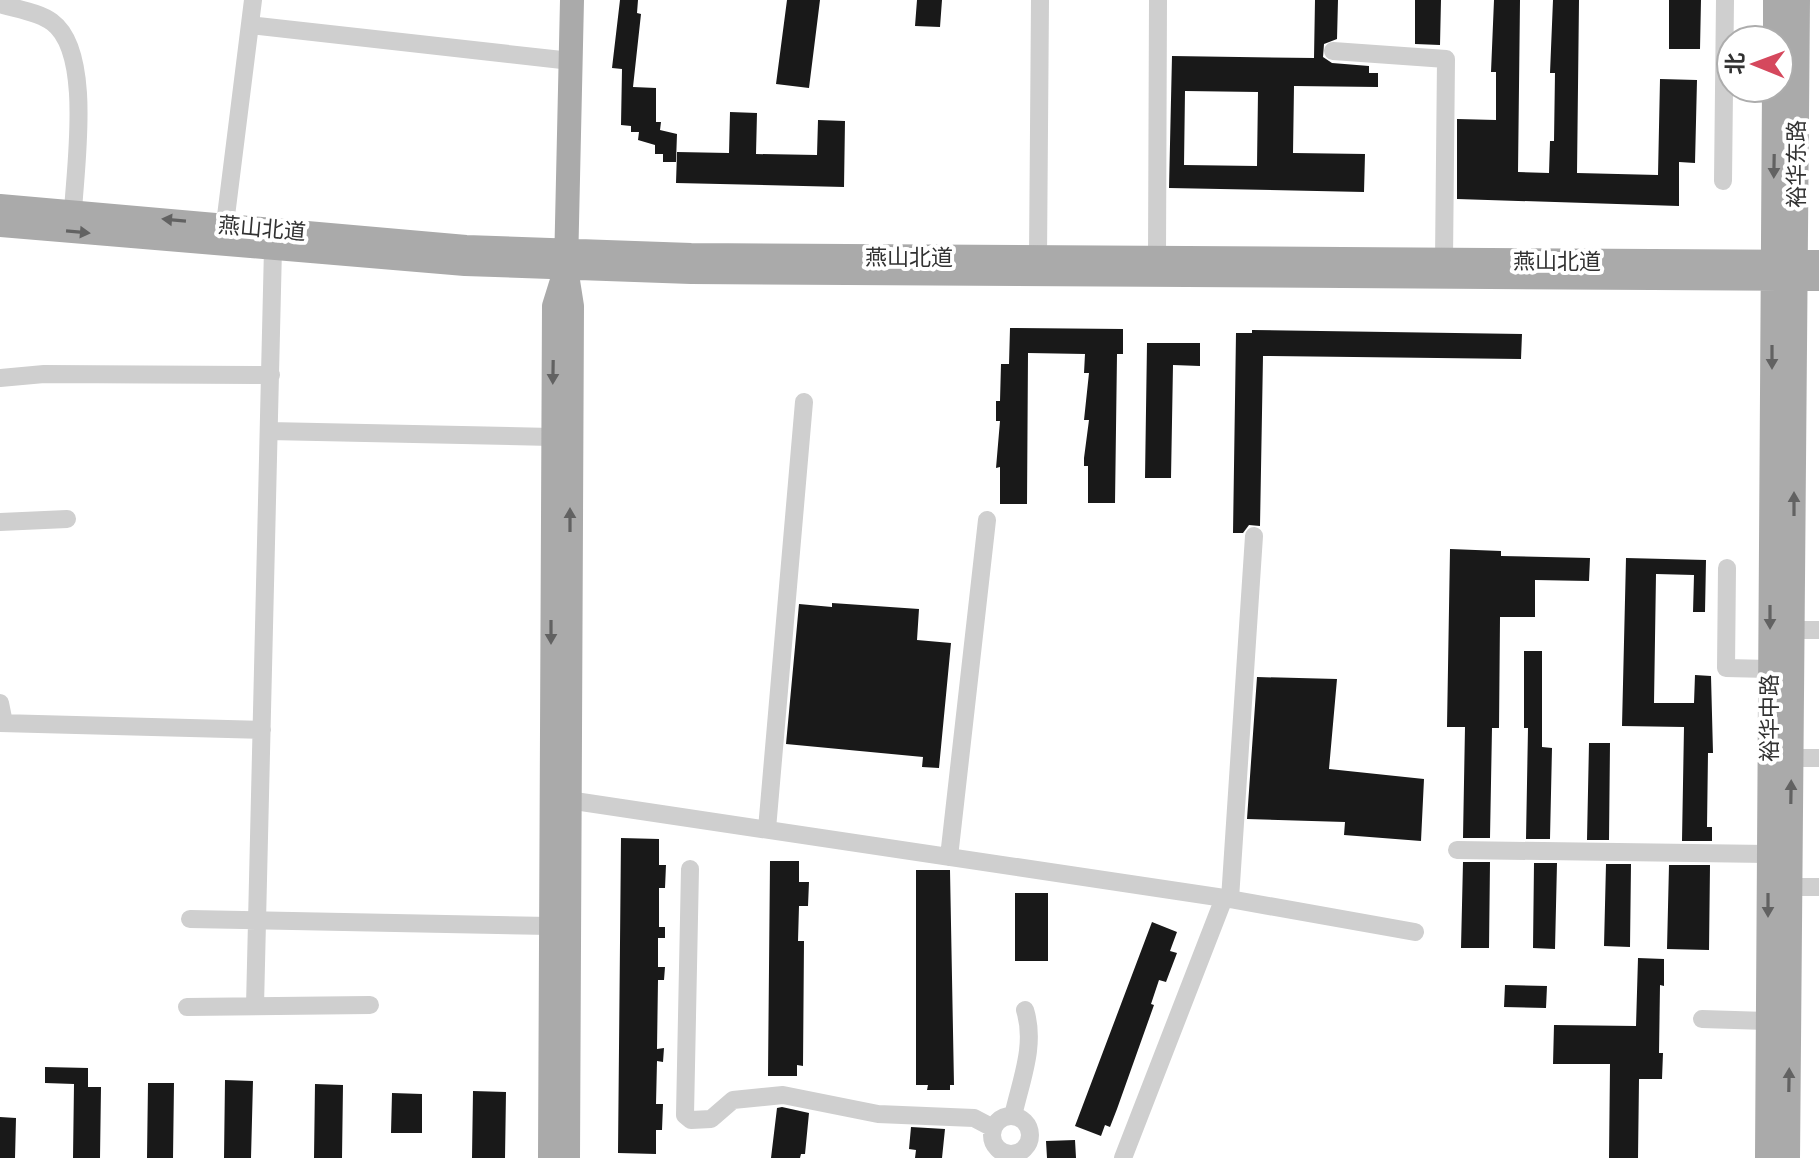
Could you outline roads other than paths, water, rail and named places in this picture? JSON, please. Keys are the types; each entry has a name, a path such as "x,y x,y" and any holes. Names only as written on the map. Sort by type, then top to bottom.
{"main road":[{"path":"568,1158 572,306 566,260 572,0"},
{"path":"1775,0 1775,24"},
{"name":"裕华东路","path":"1796,271 1798,0"},
{"name":"裕华东路","path":"1776,104 1796,271"},
{"name":"燕山北道","path":"0,206 225,224 707,273 1796,271"},
{"name":"燕山北道","path":"0,225 465,264 566,260 1038,258 1444,260 1796,271"},
{"path":"550,1158 554,306 566,260"},
{"name":"裕华中路","path":"1788,1158 1796,271"},
{"name":"裕华中路","path":"1767,1158 1769,669 1796,271"}],"street":[{"path":"225,224 253,0"},
{"path":"1038,258 1040,0"},
{"path":"1157,259 1158,0"},
{"path":"1723,181 1725,0"},
{"path":"0,4 51,21 65,35 73,55 78,83 73,212"},
{"path":"250,25 571,61"},
{"path":"1333,51 1446,59 1444,260"},
{"path":"255,1006 273,248"},
{"path":"0,378 44,374 271,375"},
{"path":"767,829 804,402"},
{"path":"269,431 552,437"},
{"path":"0,522 67,519"},
{"path":"949,857 987,520"},
{"path":"1123,1158 1227,899 1254,536"},
{"path":"1727,568 1726,668 1769,669"},
{"path":"1793,630 1819,630"},
{"path":"0,703 2,723 262,730"},
{"path":"1792,758 1819,758"},
{"path":"568,800 1227,899 1415,932"},
{"path":"1457,850 1768,854"},
{"path":"690,869 685,1115 691,1120 711,1119 733,1100 783,1095 878,1114 974,1118 993,1128"},
{"path":"1790,887 1819,887"},
{"path":"190,919 550,926"},
{"path":"187,1007 370,1005"},
{"path":"1013,1116 1030,1044 1031,1029 1025,1010"},
{"path":"1702,1019 1767,1021"},
{"path":"1013,1116 1028,1126 1030,1140 1023,1150 1004,1156 993,1141 993,1128 1003,1117 1013,1116"}]}
